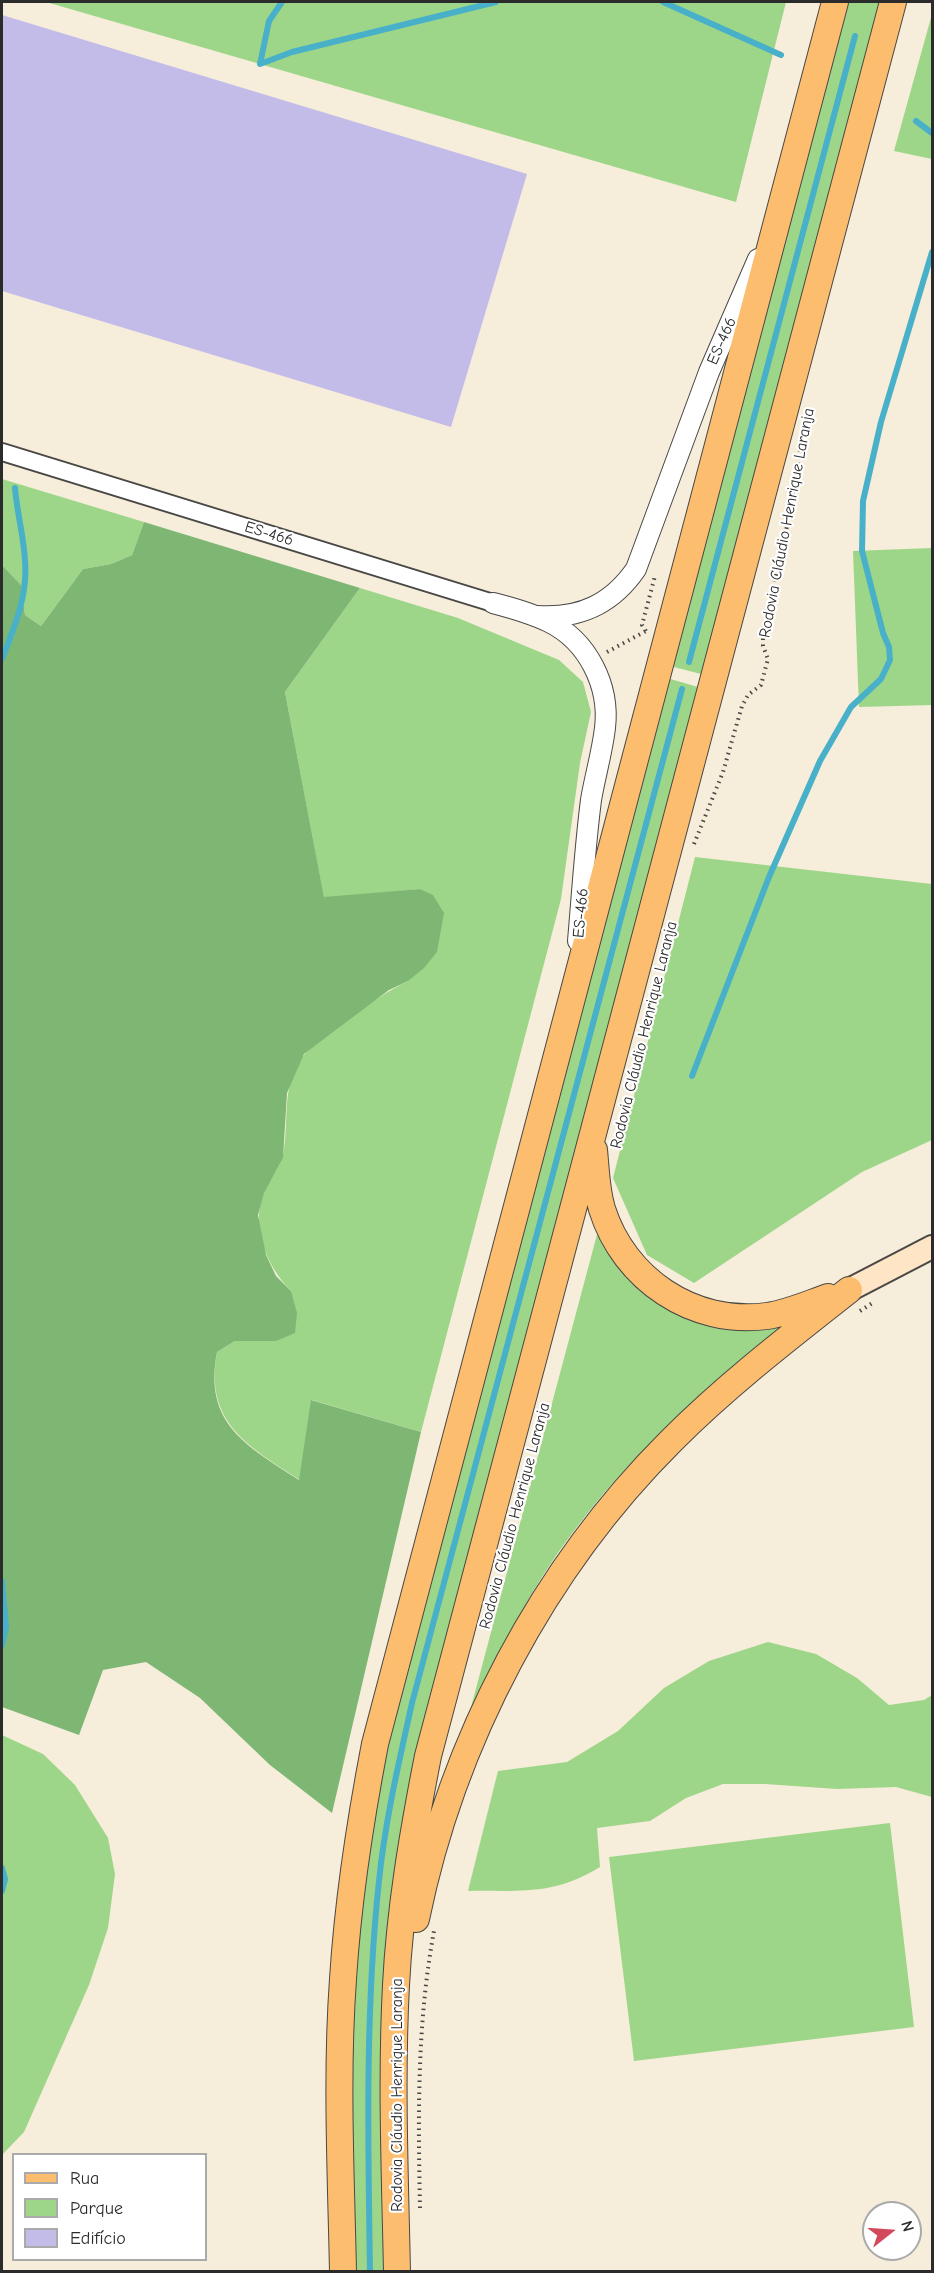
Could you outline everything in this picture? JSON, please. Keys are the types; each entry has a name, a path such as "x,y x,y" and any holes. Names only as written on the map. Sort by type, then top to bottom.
{"main road":[{"path":"343,2271 340,2076 343,1981 353,1872 364,1803 390,1686 835,2"},
{"name":"Rodovia Cláudio Henrique Laranja","path":"397,2271 395,2007 400,1927 426,1767 892,2"},
{"path":"593,1130 597,1187 607,1224 626,1257 638,1271 668,1295 706,1312 747,1317 853,1301"},
{"path":"394,2100 403,1993 418,1906 430,1860 461,1767 501,1678 524,1635 576,1554 637,1478 670,1442 741,1376 933,1247"}],"street":[{"name":"ES-466","path":"537,616 570,616 601,605 626,583 636,569 709,372 780,210"},
{"name":"ES-466","path":"2,452 537,616 565,632 590,661 600,683 606,714 590,811 574,989"}],"path":[{"name":"Rodovia Cláudio Henrique Laranja","path":"692,850 723,772 742,706 748,695 761,685 768,659 763,646 763,629 785,537 803,434"},
{"path":"590,661 646,631"},
{"path":"853,1301 884,1297"},
{"name":"Rodovia Cláudio Henrique Laranja","path":"420,2214 418,2100 420,2042 435,1924"}],"green space":[{"path":"46,2 786,2 736,202"},
{"path":"847,2 880,2 701,674 670,666"},
{"path":"932,14 932,159 894,151"},
{"path":"2,479 144,522 132,555 111,564 83,569 41,626 25,615 21,585 2,565"},
{"path":"144,522 360,588 285,692 324,897 420,889 433,895 444,913 437,952 424,968 408,981 389,990 304,1054 287,1093 283,1158 264,1193 258,1215 266,1255 276,1276 291,1291 297,1313 295,1333 276,1341 235,1341 217,1352 214,1377 217,1398 223,1415 233,1430 247,1444 299,1480 311,1400 421,1432 332,1813 270,1765 200,1698 146,1662 103,1670 79,1735 2,1707 2,565 21,585 25,615 41,626 83,569 111,564 132,555"},
{"path":"932,548 932,705 859,707 853,551"},
{"path":"360,588 458,618 559,660 583,682 591,712 580,763 561,899 421,1432 312,1400 300,1480 263,1456 234,1430 224,1415 217,1397 215,1376 217,1352 235,1341 276,1341 291,1291 282,1281 268,1257 263,1245 259,1219 264,1192 283,1155 287,1103 296,1066 312,1047 377,999 408,981 421,889 324,898 285,692"},
{"path":"667,678 698,687 416,1754 386,2271 354,2272 352,2041 358,1923 384,1747"},
{"path":"695,857 932,884 932,1140 862,1172 694,1283 647,1255 613,1178"},
{"path":"599,1227 634,1279 789,1325 710,1387 637,1457 603,1494 543,1575 518,1618 469,1726 466,1726"},
{"path":"768,1642 816,1654 857,1678 889,1705 924,1700 932,1695 932,1797 896,1787 837,1789 765,1784 723,1784 686,1798 650,1821 597,1828 600,1867 567,1883 536,1890 468,1891 498,1771 567,1762 618,1731 664,1688 709,1661"},
{"path":"2,1735 43,1754 75,1785 108,1838 115,1874 108,1928 89,1985 24,2132 2,2155"},
{"path":"890,1823 914,2027 634,2061 609,1857"}],"building":[{"path":"2,15 527,174 451,427 2,291"}],"waterway":[{"path":"260,64 269,21 282,2"},
{"path":"260,64 292,52 496,2"},
{"path":"663,2 781,55"},
{"path":"689,662 855,36"},
{"path":"916,121 932,133"},
{"path":"692,1076 769,877 820,761 851,707 881,679 890,660 889,647 883,633 862,551 863,501 881,422 932,252"},
{"path":"2,659 19,612 25,574 15,488"},
{"path":"370,2272 368,2076 371,1979 379,1881 393,1792 412,1703 682,689"},
{"path":"2,1581 6,1627 2,1646"},
{"path":"2,1868 5,1879 2,1891"}]}
